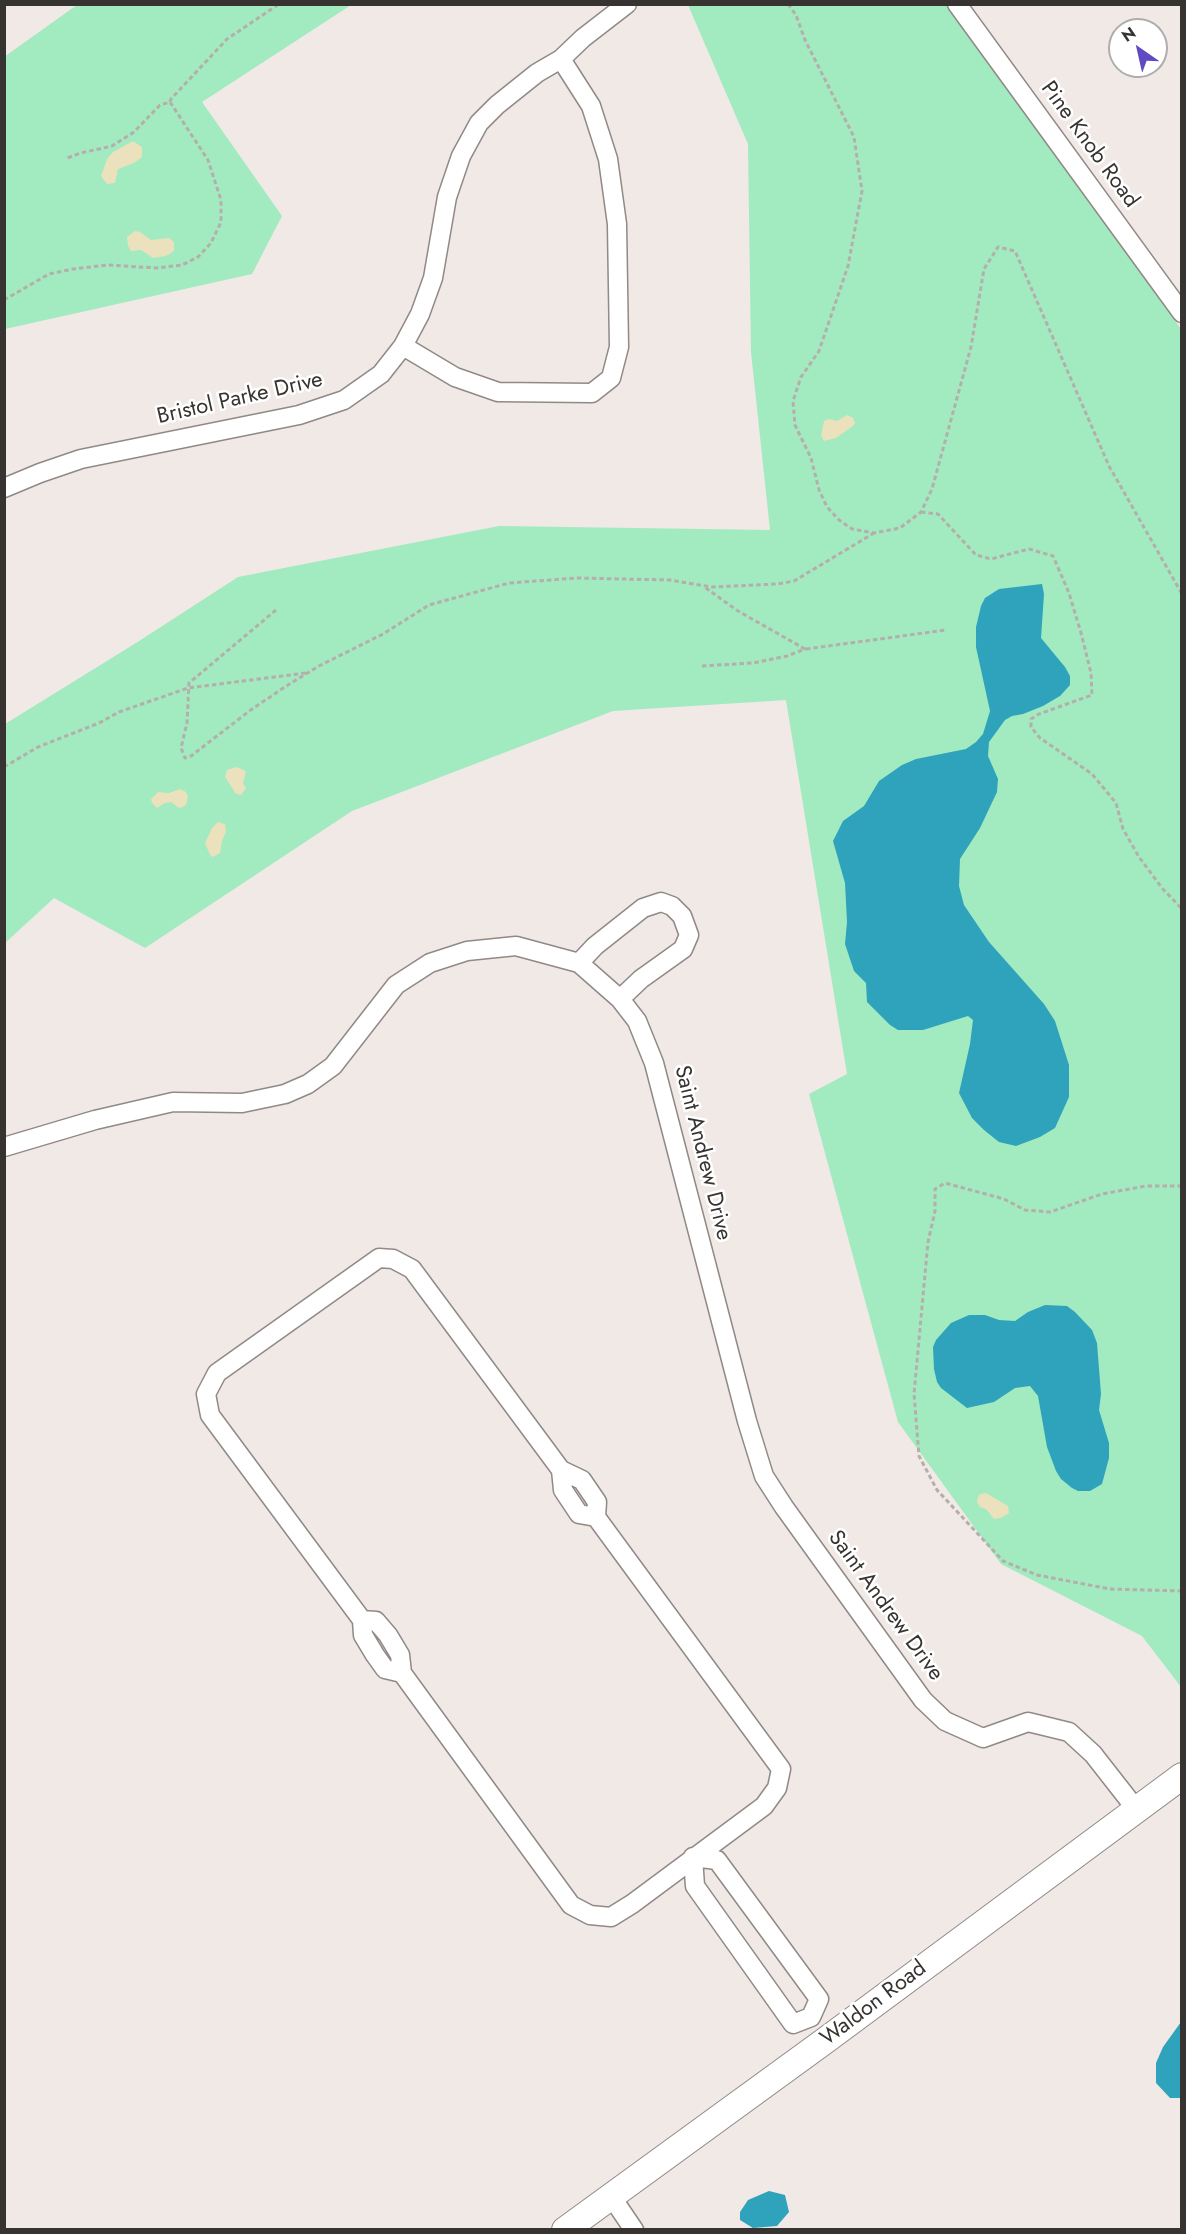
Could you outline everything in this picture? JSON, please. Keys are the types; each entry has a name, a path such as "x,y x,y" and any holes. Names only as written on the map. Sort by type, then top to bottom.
{"street":[{"name":"Bristol Parke Drive","path":"4,488 40,472 81,459 299,415 344,400 381,374 403,346 420,314 433,278 447,197 461,156 479,123 497,105 537,73 561,59 583,38 627,4"},
{"name":"Pine Knob Road","path":"957,4 1182,313"},
{"path":"403,346 455,377 498,392 592,393 611,378 619,347 619,336 617,224 608,159 591,106 561,59"},
{"path":"579,963 595,946 643,908 661,902 672,906 682,916 688,935 682,949 641,979 620,999"},
{"name":"Saint Andrew Drive","path":"4,1147 95,1120 173,1102 242,1103 285,1095 308,1084 333,1066 396,985 430,963 466,951 516,946 579,963 620,999 637,1021 654,1063 747,1421 764,1476 923,1700 945,1721 983,1738 1028,1722 1069,1732 1093,1754 1136,1809"},
{"path":"693,1857 695,1886 793,2024 811,2017 819,1999 717,1860 693,1857 632,1904 610,1917 590,1915 571,1905 402,1673 385,1669 363,1635 362,1620 210,1415 206,1394 217,1373 380,1258 393,1259 412,1269 561,1470 582,1480 597,1502 596,1517 781,1769 777,1788 764,1806 693,1857"},
{"name":"Waldon Road","path":"580,2225 611,2196 1182,1776"},
{"path":"811,2017 826,2040"},
{"path":"611,2196 634,2229"}],"path":[{"path":"67,158 123,141 160,105 170,102 227,39 279,4"},
{"path":"788,4 796,15 805,40 854,137 862,192 848,266 819,351 801,377 793,401 795,425 811,458 819,490 827,507 839,520 852,529 874,533"},
{"path":"4,300 50,274 73,269 108,265 157,268 182,265 198,257 212,243 221,222 221,200 216,183 208,160 170,102"},
{"path":"276,610 189,683 187,723 181,748 185,758 191,756 252,709 308,673 383,634 429,605 509,583 605,577 712,587 777,584 794,581 874,533 900,528 921,512 932,489 971,347 984,269 998,247 1015,251 1109,466 1182,594"},
{"path":"921,512 938,514 976,555 991,559 1029,549 1053,556 1060,566 1070,593 1091,673 1092,695 1031,718 1031,727 1040,738 1092,774 1116,803 1123,829 1139,857 1162,888 1182,909"},
{"path":"699,584 711,590 738,611 804,649"},
{"path":"702,666 753,663 787,656 804,649 946,630"},
{"path":"4,767 38,747 99,723 119,712 188,688 308,673"},
{"path":"1182,1186 1146,1186 1102,1194 1050,1212 1025,1210 1004,1199 945,1183 935,1189 935,1211 928,1242 914,1394 919,1456 937,1490 1003,1561 1036,1575 1110,1589 1182,1591"}],"green space":[{"path":"77,5 351,5 202,102 282,216 252,274 5,329 4,57"},
{"path":"688,5 947,5 1181,329 1181,1687 1142,1636 1001,1564 898,1422 809,1094 847,1074 786,700 613,711 352,811 145,948 54,898 5,943 5,724 238,577 499,526 770,530 751,352 748,144"}],"sand":[{"path":"133,141 142,147 142,157 118,169 115,183 107,184 101,176 107,159 113,152"},
{"path":"135,231 151,240 169,238 174,242 174,251 166,256 153,258 141,250 131,251 127,237"},
{"path":"847,415 853,418 855,423 853,426 836,438 824,441 821,436 824,421 829,419 837,421"},
{"path":"236,767 246,771 243,783 246,788 241,795 236,794 225,777 227,770"},
{"path":"180,789 186,792 188,797 183,807 179,808 171,802 157,808 152,803 151,799 158,792 169,793"},
{"path":"218,822 225,824 226,832 220,853 213,857 205,843 212,828"},
{"path":"986,1493 1008,1506 1009,1513 994,1519 986,1509 980,1507 977,1502 978,1497"}],"water":[{"path":"1042,584 1044,594 1041,638 1065,667 1070,676 1070,685 1060,696 1043,706 1005,720 989,742 988,756 998,779 997,792 980,828 960,859 959,886 964,905 989,942 1044,1004 1055,1021 1069,1065 1069,1097 1055,1128 1040,1137 1016,1146 999,1142 984,1130 972,1118 959,1093 973,1020 968,1016 923,1030 898,1030 867,1002 866,983 854,971 845,944 847,922 845,883 833,841 843,821 864,806 879,781 902,765 916,759 966,749 983,734 990,711 976,647 976,627 981,606 985,598 999,589"},
{"path":"1045,1305 1067,1306 1092,1330 1097,1343 1101,1394 1099,1410 1109,1443 1109,1458 1102,1484 1090,1491 1078,1491 1072,1488 1061,1479 1056,1471 1047,1447 1038,1396 1030,1386 1015,1388 994,1402 967,1408 941,1388 937,1382 933,1347 951,1323 969,1315 985,1315 999,1320 1015,1321 1028,1312"},
{"path":"1181,2022 1181,2098 1170,2098 1156,2083 1156,2063 1163,2047"},
{"path":"769,2191 785,2195 789,2212 777,2226 753,2228 740,2220 740,2212 748,2200"}]}
